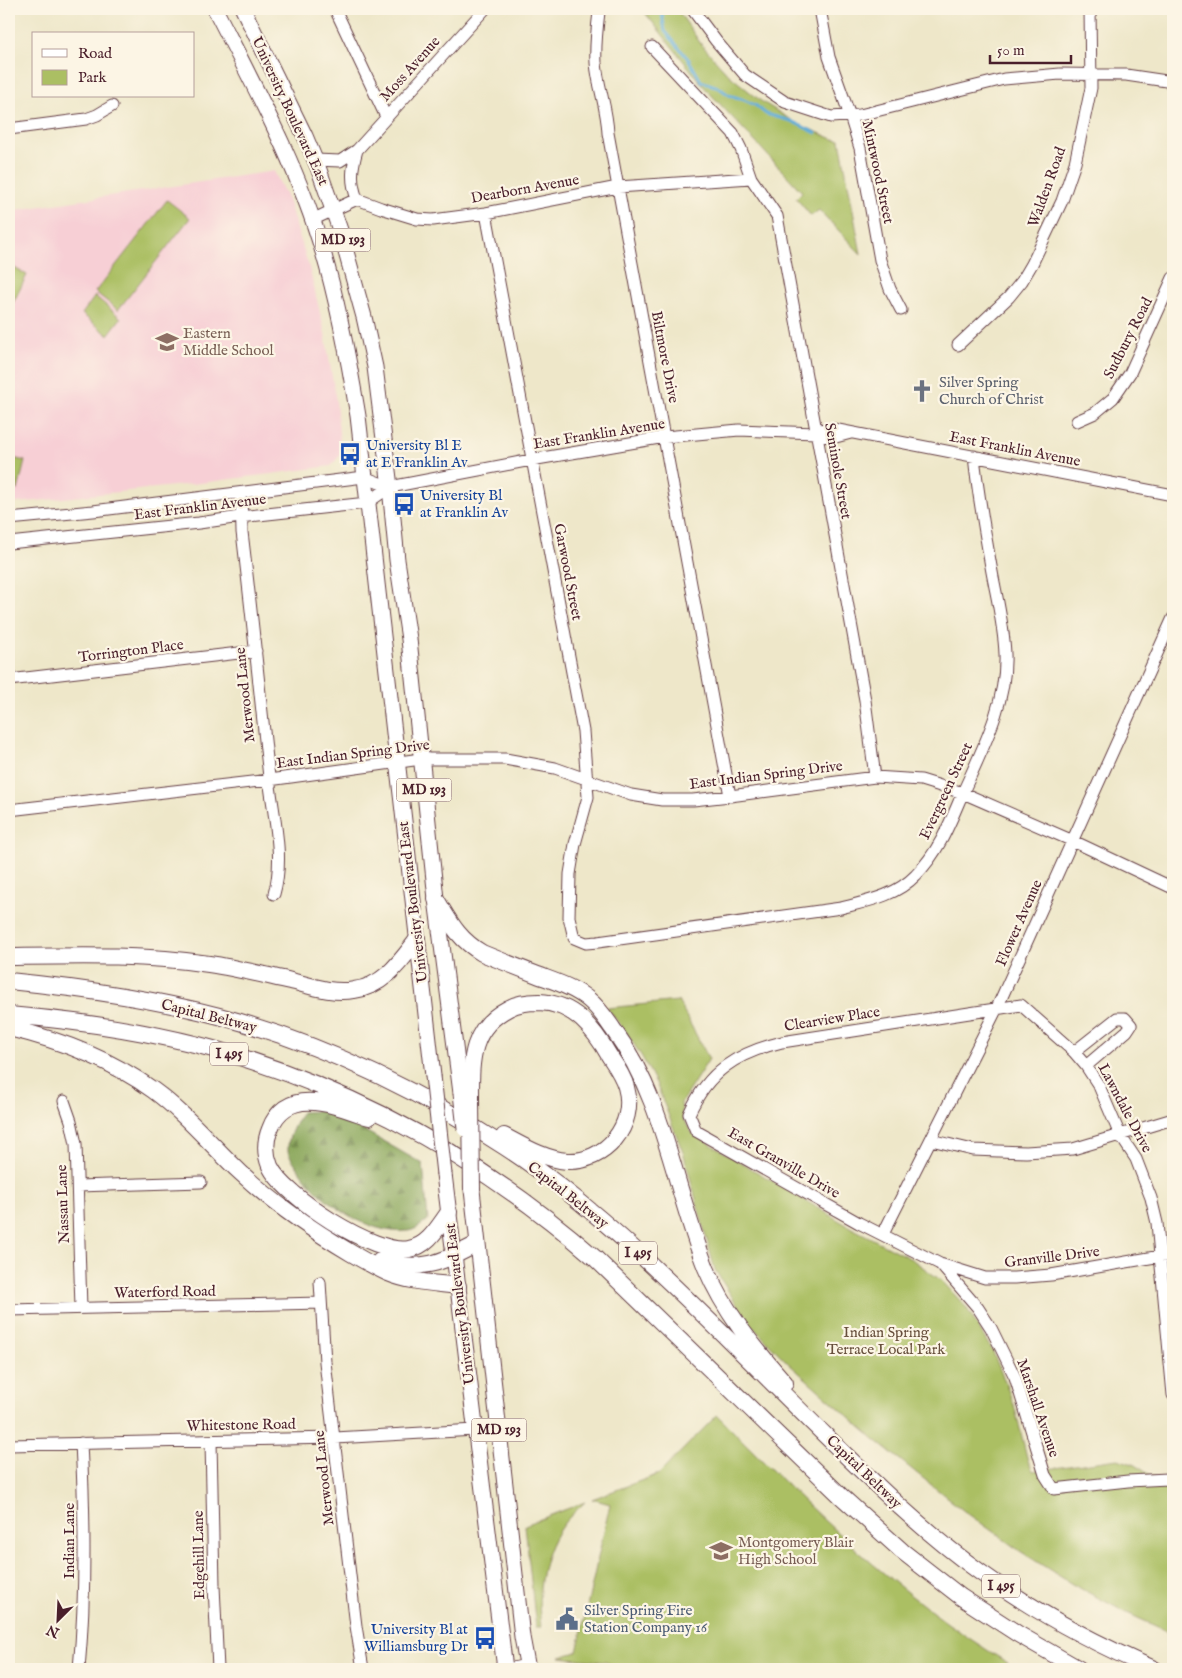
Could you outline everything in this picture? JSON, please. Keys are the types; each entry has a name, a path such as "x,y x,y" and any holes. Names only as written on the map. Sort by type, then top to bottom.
{"highway":[{"path":"436,899 457,932 470,946 482,953 574,990 589,1000 603,1014 630,1054 648,1089 704,1260 718,1293 732,1317 748,1338 866,1475"},
{"path":"9,956 113,955 173,959 247,971 337,991 354,990 370,986 386,977 417,940"},
{"name":"Capital Beltway","path":"9,981 90,990 164,1003 218,1016 317,1048 377,1074 444,1109 506,1147 557,1185 613,1231 663,1276 866,1475 920,1525 1009,1592 1090,1639 1154,1669"},
{"path":"377,1074 450,1108 539,1154 567,1161 580,1160 594,1156 617,1138 623,1127 628,1100 627,1088 621,1074 589,1026 577,1014 564,1007 546,1002 529,1002 513,1006 499,1013 481,1032 474,1046 466,1096 472,1190"},
{"name":"Capital Beltway","path":"9,1014 122,1029 216,1050 307,1080 365,1105 434,1142 517,1195 588,1252 842,1497 902,1552 961,1597 1018,1634 1079,1669"},
{"path":"9,1028 32,1033 80,1050 106,1062 154,1091 181,1113 241,1173 273,1201 334,1243 388,1273 409,1279 458,1286"},
{"path":"434,1142 357,1113 313,1101 296,1103 282,1111 272,1123 267,1137 266,1152 270,1167 282,1183 300,1199 340,1226 383,1247 395,1250 408,1250 420,1246 433,1235 449,1212"},
{"path":"334,1243 371,1258 392,1264 411,1266 425,1266 454,1256 477,1244"}],"main road":[{"name":"University Boulevard East","path":"215,9 275,126 312,220 323,251 347,349 358,416 444,1174 506,1669"},
{"name":"University Boulevard East","path":"243,9 305,136 334,211 364,317 375,367 409,640 436,899 466,1096"},
{"name":"University Boulevard East","path":"472,1190 527,1667"}],"street":[{"path":"335,9 386,117"},
{"name":"Moss Avenue","path":"315,160 340,161 357,150 485,9"},
{"path":"692,9 716,42 745,75 785,102 831,117 850,116 1004,80 1060,74 1126,75 1173,82"},
{"name":"Mintwood Street","path":"820,9 829,57 860,148 880,260 890,289 901,310"},
{"name":"Walden Road","path":"958,345 1009,297 1022,281 1062,200 1075,163 1091,88 1090,9"},
{"name":"Biltmore Drive","path":"598,12 596,64 600,91 607,114 608,133 730,796"},
{"name":"Seminole Street","path":"652,47 733,133 749,172 777,216 865,700 875,777"},
{"path":"9,129 86,119 112,106"},
{"name":"Moss Avenue","path":"357,150 351,171 354,191 358,199"},
{"name":"Dearborn Avenue","path":"358,199 417,219 433,220 618,188 749,172"},
{"path":"312,220 358,199"},
{"name":"Garwood Street","path":"486,212 583,730 588,797 575,844 570,874 569,917 574,938"},
{"name":"Sudbury Road","path":"1076,421 1095,413 1113,398 1130,372 1173,278"},
{"name":"East Franklin Avenue","path":"9,543 367,503 390,487 531,460 665,438 739,430 816,433 832,438 851,434 1173,495"},
{"name":"Evergreen Street","path":"574,938 586,943 598,942 841,908 878,899 898,890 916,876 941,843 981,752 998,706 1005,676 1002,622 979,500 974,456"},
{"name":"East Franklin Avenue","path":"9,519 92,511 364,477 390,487"},
{"name":"Merwood Lane","path":"241,492 240,517 269,780 279,851 278,879 274,894"},
{"name":"Flower Avenue","path":"883,1234 996,1010 1173,618"},
{"name":"Torrington Place","path":"9,680 256,651"},
{"name":"East Indian Spring Drive","path":"9,810 269,780 421,759 505,759 555,768 631,795 662,800 693,800 875,777 921,780 963,793 1073,841 1173,888"},
{"name":"Lawndale Drive","path":"996,1010 1021,1005 1074,1052 1099,1086 1120,1135 1136,1159 1151,1198 1167,1256 1173,1395"},
{"name":"Clearview Place","path":"694,1104 704,1086 719,1071 744,1054 758,1048 782,1042 996,1010"},
{"path":"1074,1052 1117,1018 1125,1018 1132,1025 1086,1066"},
{"name":"Nassau Lane","path":"64,1101 76,1144 81,1308"},
{"name":"East Granville Drive","path":"694,1104 689,1114 696,1131 859,1223 883,1234"},
{"path":"931,1140 973,1150 1026,1152 1074,1148 1173,1120"},
{"path":"78,1186 201,1182"},
{"name":"Granville Drive","path":"883,1234 940,1264 985,1278 1014,1278 1051,1274 1167,1256"},
{"name":"Marshall Avenue","path":"940,1264 978,1308 992,1328 1014,1377 1045,1475 1054,1489 1128,1481 1168,1479 1173,1481"},
{"name":"Merwood Lane","path":"320,1282 325,1362 356,1626 363,1669"},
{"name":"Waterford Road","path":"9,1310 321,1303"},
{"name":"Whitestone Road","path":"9,1445 335,1438 475,1430"},
{"name":"Edgehill Lane","path":"211,1441 218,1669"},
{"name":"Indian Lane","path":"78,1669 84,1594 84,1514 81,1443"},
{"path":"506,1669 527,1667"}],"shaded area":[{"name":"Eastern Middle School","path":"274,171 288,200 309,267 325,333 336,401 341,454 331,466 201,483 9,504 9,211"}],"green space":[{"path":"642,9 677,9 701,44 729,75 761,101 796,123 833,139 840,140 861,254 819,210 811,216 796,198 802,192 704,87"},
{"path":"167,200 190,218 118,310 95,292"},
{"path":"9,265 27,275 9,311"},
{"path":"95,296 121,318 108,335 82,314"},
{"path":"9,457 25,461 18,490 9,487"},
{"name":"Indian Spring Terrace Local Park","path":"678,1001 709,1059 681,1103 683,1119 693,1134 850,1227 913,1260 942,1281 966,1307 993,1352 1014,1405 1028,1461 1033,1471 1118,1459 1133,1464 1173,1489 1173,1634 1127,1613 1072,1584 1020,1551 964,1511 874,1439 788,1363 748,1322 715,1270 684,1155 656,1083 626,1032 607,1008"},
{"path":"324,1111 362,1129 423,1164 428,1220 417,1228 408,1231 377,1228 361,1222 346,1213 318,1192 292,1160 288,1146 292,1131 302,1112"},
{"name":"Montgomery Blair High School","path":"717,1415 785,1483 891,1580 968,1637 1008,1663 1005,1669 624,1669 605,1662 560,1657 577,1652 610,1504 592,1499 659,1474"},
{"path":"585,1502 557,1533 546,1558 539,1599 541,1627 536,1628 525,1525"}],"waterway":[{"path":"661,9 665,31 689,60 701,81 755,105 766,114 791,121 816,133"}],"place":[{"name":"Eastern Middle School","path":"167,342"},
{"name":"Silver Spring Church of Christ","path":"922,391"},
{"name":"University Bl E at E Franklin Av","path":"350,454"},
{"name":"University Bl at Franklin Av","path":"404,504"},
{"name":"Montgomery Blair High School","path":"721,1551"},
{"name":"Silver Spring Fire Station Company 16","path":"567,1619"},
{"name":"University Bl at Williamsburg Dr","path":"485,1638"}]}
